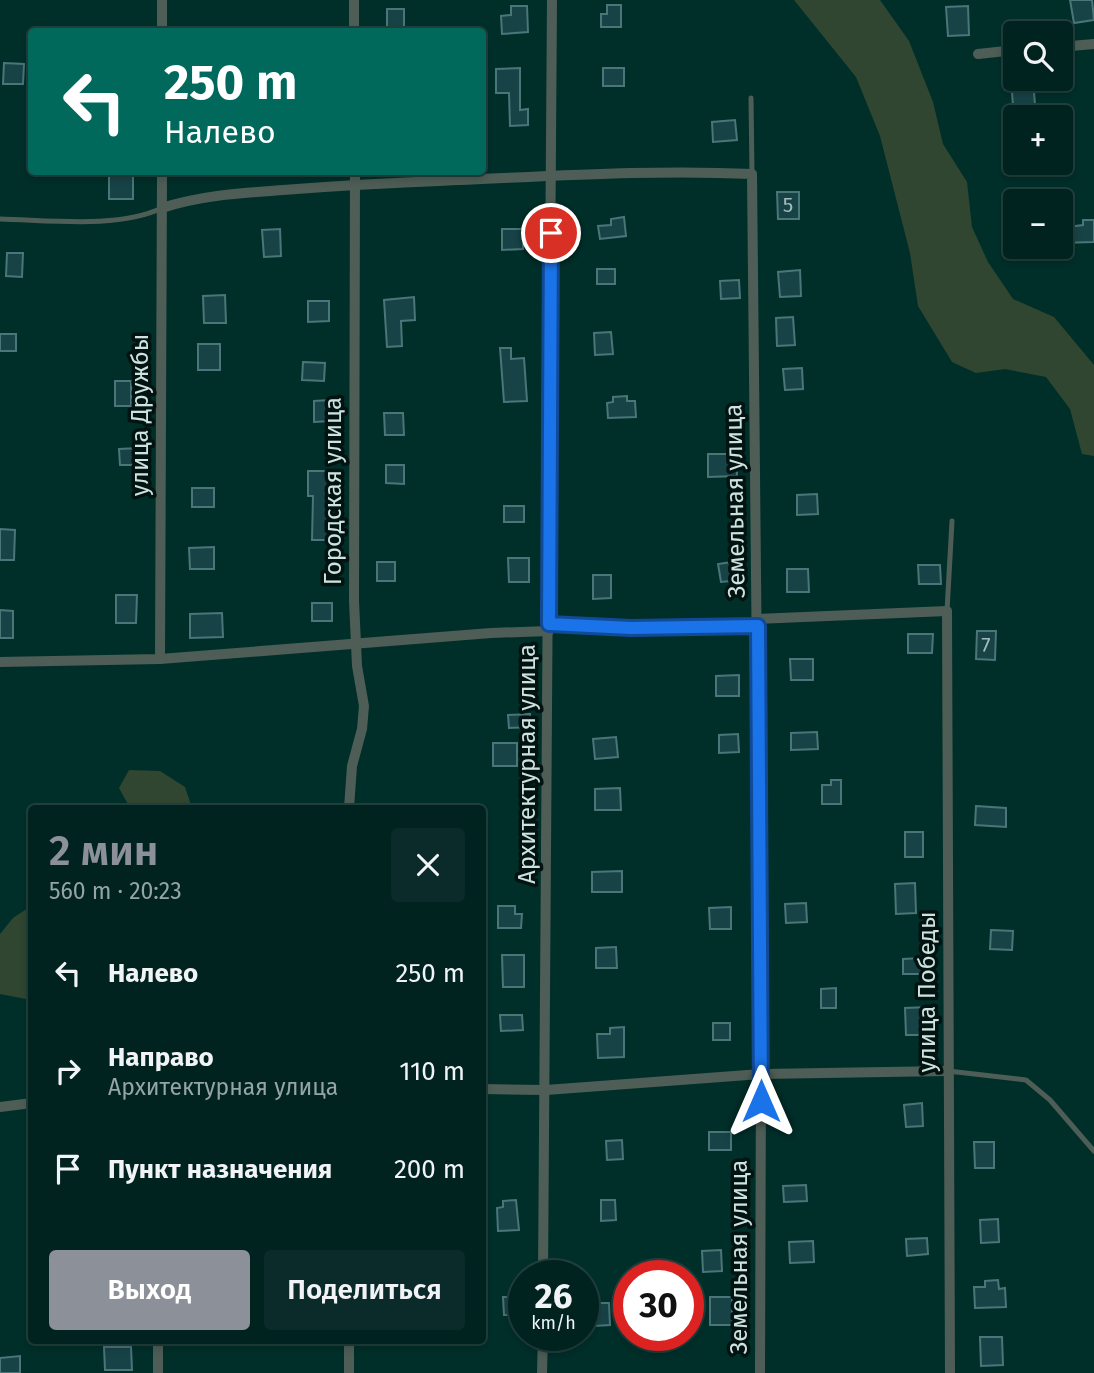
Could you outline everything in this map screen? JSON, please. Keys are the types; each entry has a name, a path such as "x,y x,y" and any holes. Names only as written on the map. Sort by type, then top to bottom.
{"street":[{"path":"162,0 162,28"},
{"path":"354,0 355,28"},
{"name":"Архитектурная улица","path":"543,1260 552,0"},
{"path":"1073,46 1094,44"},
{"path":"978,54 1003,51"},
{"path":"162,208 186,200 230,194 355,184 752,174"},
{"name":"Земельная улица","path":"752,174 758,622 760,1373"},
{"name":"улица Дружбы","path":"160,659 162,175"},
{"name":"Городская улица","path":"349,805 352,766 362,729 364,706 357,666 354,601 355,175"},
{"path":"0,662 160,659 549,628 631,628 947,611"},
{"name":"улица Победы","path":"947,611 950,1373"},
{"path":"486,1089 546,1090 761,1074 948,1071"},
{"path":"0,1107 28,1104"},
{"path":"158,1344 158,1373"},
{"path":"349,1344 349,1373"},
{"path":"542,1373 543,1351"}],"lane":[{"path":"751,99 752,174"},
{"path":"0,219 116,220 147,215 162,208"},
{"path":"947,611 952,521"},
{"path":"948,1071 1026,1080 1050,1100 1094,1151"}],"green space":[{"path":"794,0 880,0 909,41 933,102 943,144 967,182 972,227 988,262 1013,299 1054,317 1094,365 1094,456 1082,454 1070,409 1046,377 1005,369 976,373 952,362 918,306 910,253 880,136 856,77"},
{"path":"129,770 160,771 185,787 191,805 128,805 119,788"},
{"path":"28,908 28,999 0,994 0,934 13,918"}],"building":[{"path":"1070,0 1092,0 1094,20 1074,23"},
{"path":"607,5 621,5 621,27 601,27 601,14 607,14"},
{"path":"511,6 527,6 528,32 502,34 501,16 511,15"},
{"path":"968,6 969,35 948,36 946,7"},
{"path":"387,9 404,9 404,28 387,28"},
{"path":"4,63 24,64 23,84 3,84"},
{"path":"520,68 520,110 528,109 528,125 510,126 509,93 496,93 496,69"},
{"path":"603,68 624,68 624,86 603,86"},
{"path":"1012,91 1034,91 1035,105 1013,105"},
{"path":"735,120 737,140 713,142 712,122"},
{"path":"109,175 133,175 133,199 109,199"},
{"path":"777,192 799,192 799,219 778,219"},
{"path":"624,217 626,236 600,239 598,226 611,225 611,219"},
{"path":"1083,220 1094,220 1094,242 1073,243 1073,226 1083,225"},
{"path":"280,229 281,256 264,257 262,230"},
{"path":"502,229 523,229 523,249 502,250"},
{"path":"7,253 23,253 22,277 6,276"},
{"path":"597,269 615,269 615,284 597,284"},
{"path":"800,270 801,296 780,297 778,272"},
{"path":"739,280 740,298 721,299 720,281"},
{"path":"225,295 226,323 204,323 203,296"},
{"path":"414,297 415,320 401,321 402,346 387,347 384,300"},
{"path":"308,301 329,301 329,321 308,322"},
{"path":"793,317 795,345 777,346 776,318"},
{"path":"611,332 613,354 595,355 594,333"},
{"path":"0,334 16,334 16,351 0,351"},
{"path":"198,344 220,344 220,370 198,370"},
{"path":"500,348 511,348 511,359 524,358 527,401 504,402"},
{"path":"303,362 325,363 324,381 302,380"},
{"path":"802,368 803,389 785,390 783,369"},
{"path":"115,381 131,381 131,406 115,406"},
{"path":"627,396 627,401 635,401 636,417 608,418 607,403 613,402 613,397"},
{"path":"330,400 331,421 314,422 314,401"},
{"path":"384,413 403,413 404,435 385,435"},
{"path":"138,448 139,465 120,465 119,449"},
{"path":"708,454 736,454 737,476 708,477"},
{"path":"386,465 404,465 404,484 386,483"},
{"path":"308,471 333,471 332,540 312,540 313,496 308,496"},
{"path":"192,488 214,488 214,507 192,507"},
{"path":"817,494 818,514 797,515 797,495"},
{"path":"504,506 524,506 524,522 504,522"},
{"path":"0,529 15,530 14,560 0,560"},
{"path":"214,547 214,569 190,569 189,548"},
{"path":"508,558 529,558 529,582 509,582"},
{"path":"739,561 741,580 721,582 718,564"},
{"path":"377,562 395,562 395,581 377,581"},
{"path":"918,565 940,565 941,584 919,584"},
{"path":"787,569 808,569 809,592 787,592"},
{"path":"593,575 611,575 611,598 593,599"},
{"path":"116,595 137,595 136,623 116,623"},
{"path":"312,603 332,603 332,621 312,621"},
{"path":"0,610 13,611 13,638 0,638"},
{"path":"222,613 223,637 190,638 190,614"},
{"path":"977,631 996,631 995,660 976,659"},
{"path":"908,634 933,634 932,653 908,653"},
{"path":"790,659 813,659 813,680 791,680"},
{"path":"739,675 739,696 716,696 716,676"},
{"path":"530,714 531,727 509,728 508,715"},
{"path":"817,732 818,749 791,750 791,733"},
{"path":"738,734 739,752 719,753 719,735"},
{"path":"616,737 618,757 595,759 593,739"},
{"path":"493,743 517,743 517,766 493,766"},
{"path":"831,780 841,780 841,804 822,804 822,785 831,785"},
{"path":"620,788 621,810 595,810 595,789"},
{"path":"976,806 1006,808 1006,827 975,825"},
{"path":"905,832 923,832 923,857 905,857"},
{"path":"622,871 622,892 592,892 592,872"},
{"path":"915,883 916,913 896,914 895,884"},
{"path":"806,903 807,922 786,923 785,904"},
{"path":"498,906 515,906 515,914 522,914 521,928 498,928"},
{"path":"731,907 731,929 710,929 709,908"},
{"path":"991,930 1013,931 1012,950 990,949"},
{"path":"616,947 617,968 596,968 596,948"},
{"path":"502,955 524,955 524,987 503,987"},
{"path":"921,958 921,974 903,974 903,959"},
{"path":"836,988 836,1008 821,1008 821,989"},
{"path":"929,1007 929,1035 906,1035 905,1008"},
{"path":"500,1015 522,1015 523,1030 501,1031"},
{"path":"713,1023 730,1023 730,1040 713,1040"},
{"path":"624,1027 624,1057 598,1058 597,1034 610,1034 610,1028"},
{"path":"922,1103 923,1126 906,1127 904,1105"},
{"path":"709,1132 731,1132 731,1150 709,1150"},
{"path":"622,1140 623,1159 607,1160 606,1141"},
{"path":"974,1142 994,1142 994,1168 975,1168"},
{"path":"806,1185 807,1201 784,1202 783,1186"},
{"path":"516,1200 519,1230 498,1231 497,1208 503,1207 503,1201"},
{"path":"601,1200 615,1200 616,1220 601,1221"},
{"path":"998,1219 999,1242 981,1243 980,1220"},
{"path":"927,1238 928,1254 907,1256 906,1239"},
{"path":"813,1241 814,1262 790,1263 789,1242"},
{"path":"721,1250 722,1271 704,1272 702,1251"},
{"path":"998,1280 999,1289 1005,1288 1006,1307 975,1308 974,1287 985,1287 985,1281"},
{"path":"503,1297 508,1297 508,1315 504,1315"},
{"path":"710,1297 732,1297 732,1325 710,1325"},
{"path":"599,1303 609,1303 610,1325 599,1326"},
{"path":"980,1337 1002,1337 1003,1365 981,1366"},
{"path":"104,1347 131,1347 132,1370 105,1370"},
{"path":"20,1356 20,1373 0,1373 0,1358"}],"route":[{"path":"551,233 549,624 631,628 758,626 761,1101"}]}
